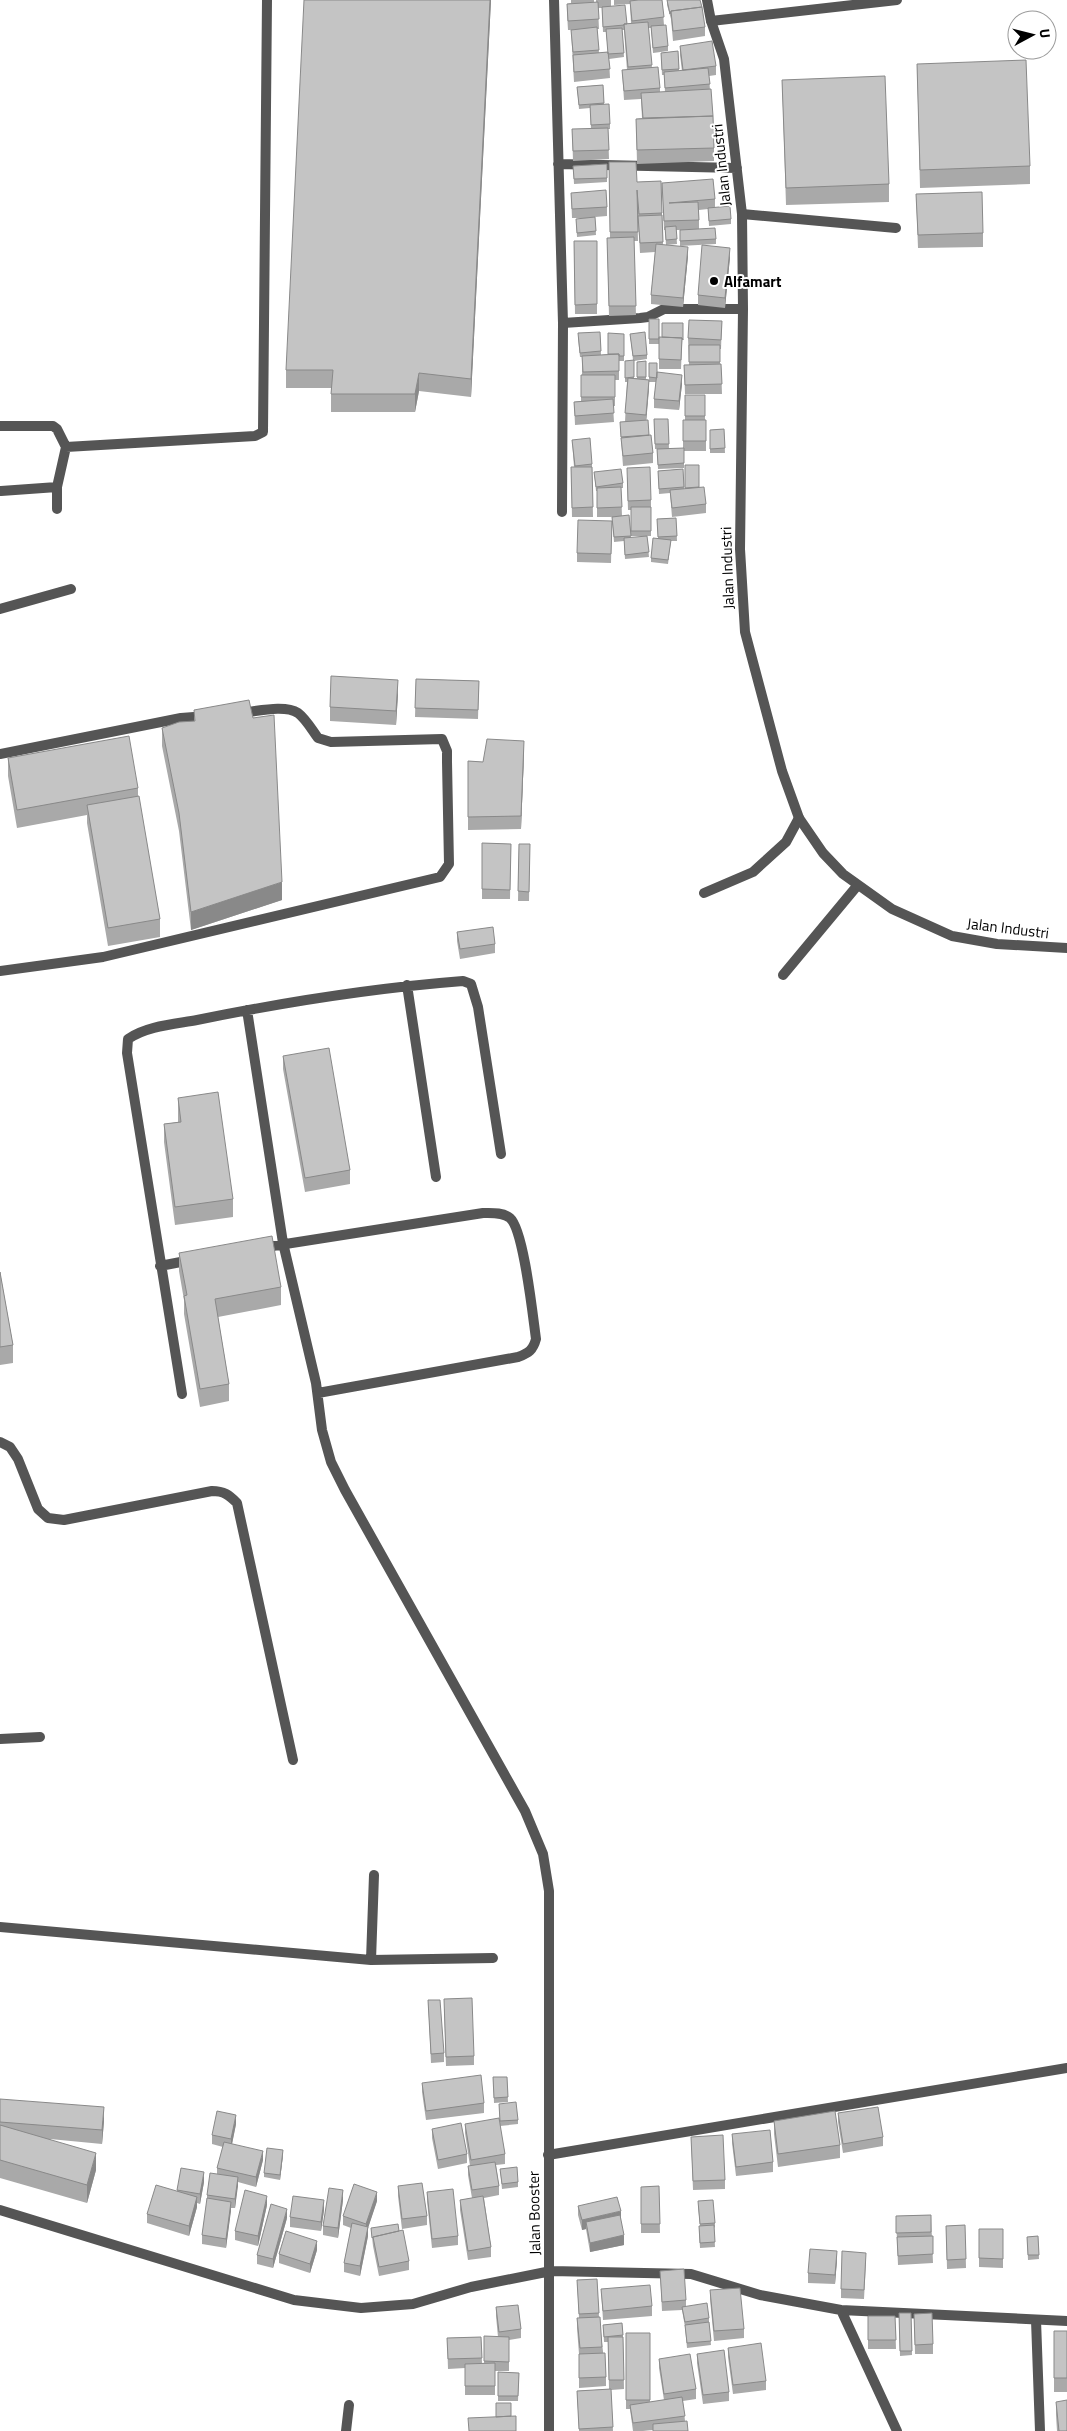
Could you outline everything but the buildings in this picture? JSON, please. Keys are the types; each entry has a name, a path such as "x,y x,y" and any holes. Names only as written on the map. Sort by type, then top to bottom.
{"street":[{"path":"66,447 255,436 263,432 267,0"},
{"path":"554,0 563,323 562,512"},
{"name":"Jalan Industri","path":"707,0 711,21 724,59 742,214 743,309 740,549 745,632 782,771 799,818 823,853 856,886 892,909 952,936 997,944 1067,948"},
{"path":"711,21 898,0"},
{"path":"558,164 737,168"},
{"path":"742,214 896,228"},
{"path":"563,323 648,317 664,308 743,309"},
{"path":"0,426 52,426 57,429 66,447 57,487 57,509"},
{"path":"1,491 57,487"},
{"path":"0,609 71,589"},
{"path":"0,754 181,718 290,710 298,713 318,738 332,742 442,739 447,751 448,762 450,864 440,877 103,957 0,971"},
{"path":"704,894 753,872 786,842 799,818"},
{"path":"783,975 856,886"},
{"path":"182,1394 127,1053 128,1040 150,1030 247,1010 407,985 463,981 471,984 478,1007 502,1154"},
{"path":"407,985 436,1177"},
{"name":"Jalan Booster","path":"247,1010 283,1243 318,1393 322,1430 332,1462 345,1490 525,1810 543,1854 549,1891 549,2431"},
{"path":"246,1250 483,1213 500,1214 510,1218 513,1223 523,1256 536,1339 534,1347 529,1353 518,1357 318,1393"},
{"path":"160,1266 198,1259"},
{"path":"0,1442 10,1447 18,1459 38,1509 48,1518 64,1520 212,1491 221,1491 229,1494 237,1503 293,1760"},
{"path":"0,1739 40,1737"},
{"path":"371,1960 374,1875"},
{"path":"0,1927 371,1960 493,1958"},
{"path":"548,2155 1067,2068"},
{"path":"0,2210 294,2300 361,2308 413,2304 471,2287 550,2271 691,2274 760,2295 841,2310 1067,2322"},
{"path":"841,2310 897,2431"},
{"path":"1036,2320 1040,2431"},
{"path":"346,2431 349,2405"}],"place":[{"name":"Alfamart","path":"714,281"}]}
